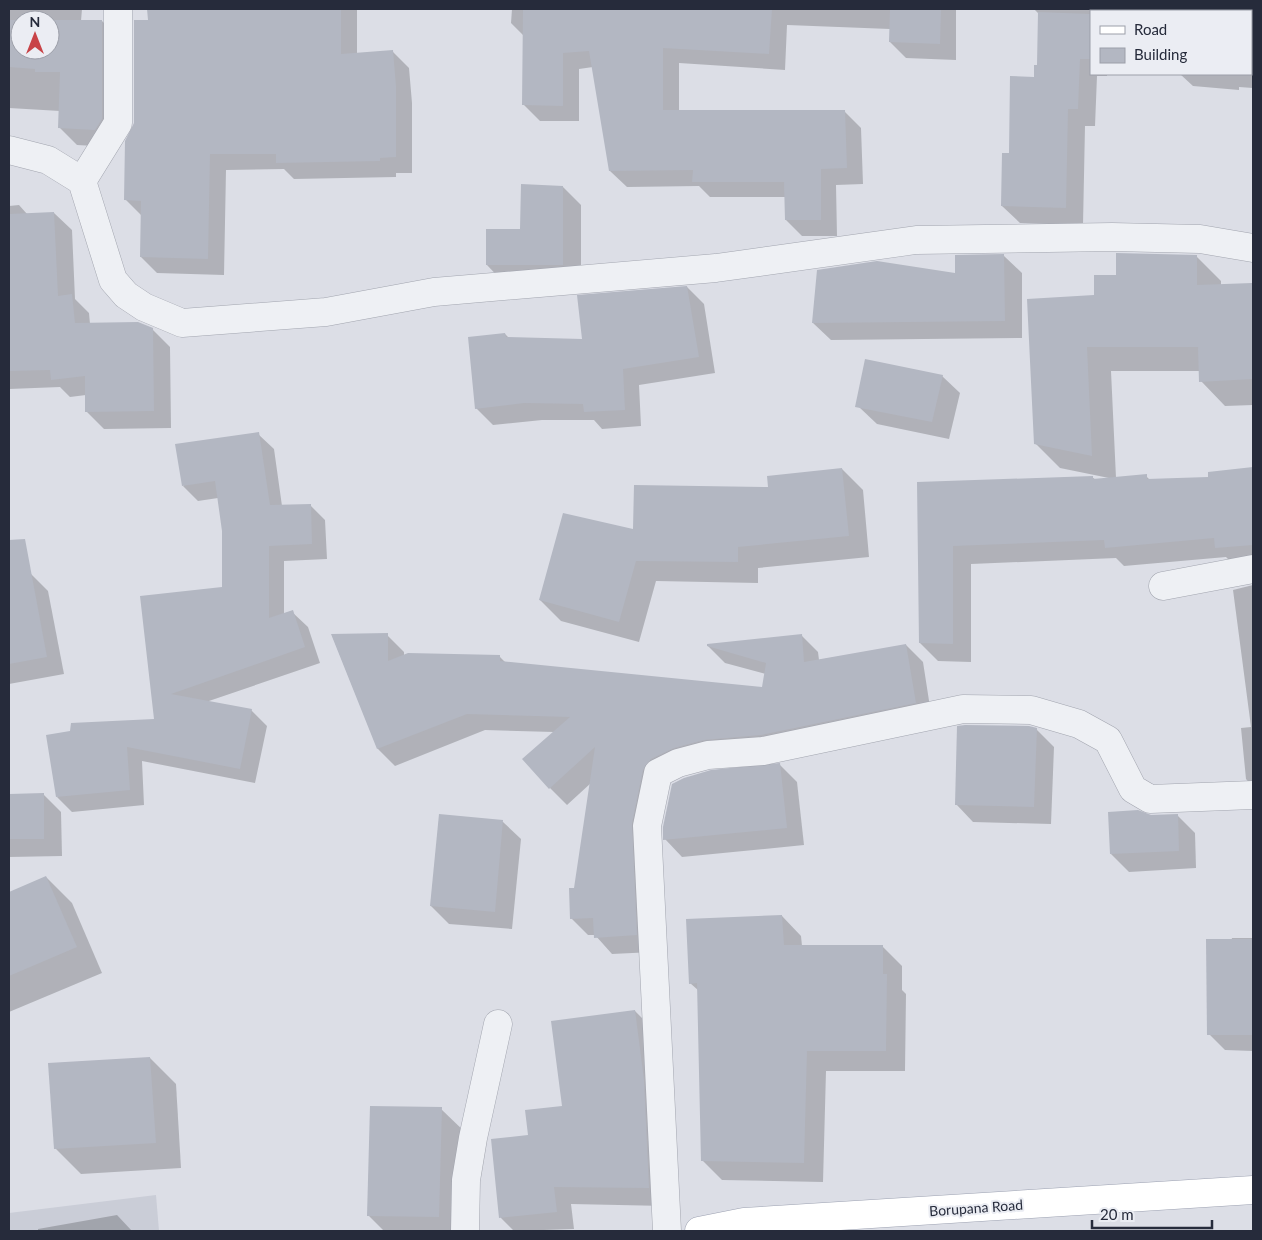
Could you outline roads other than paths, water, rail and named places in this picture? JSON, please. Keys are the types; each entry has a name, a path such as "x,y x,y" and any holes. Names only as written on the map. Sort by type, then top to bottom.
{"main road":[{"name":"Borupana Road","path":"698,1231 744,1222 893,1222 1253,1190"}],"street":[{"path":"82,181 118,123 118,9"},
{"path":"9,150 48,160 82,181 113,280 126,295 144,307 182,323 326,312 434,292 716,268 916,240 1122,238 1200,240 1253,248"},
{"path":"1163,586 1253,569"},
{"path":"668,1231 647,826 658,773 678,763 708,755 763,751 962,709 1031,710 1079,724 1108,740 1134,788 1150,798 1253,795"},
{"path":"465,1231 468,1172 498,1024"}]}
